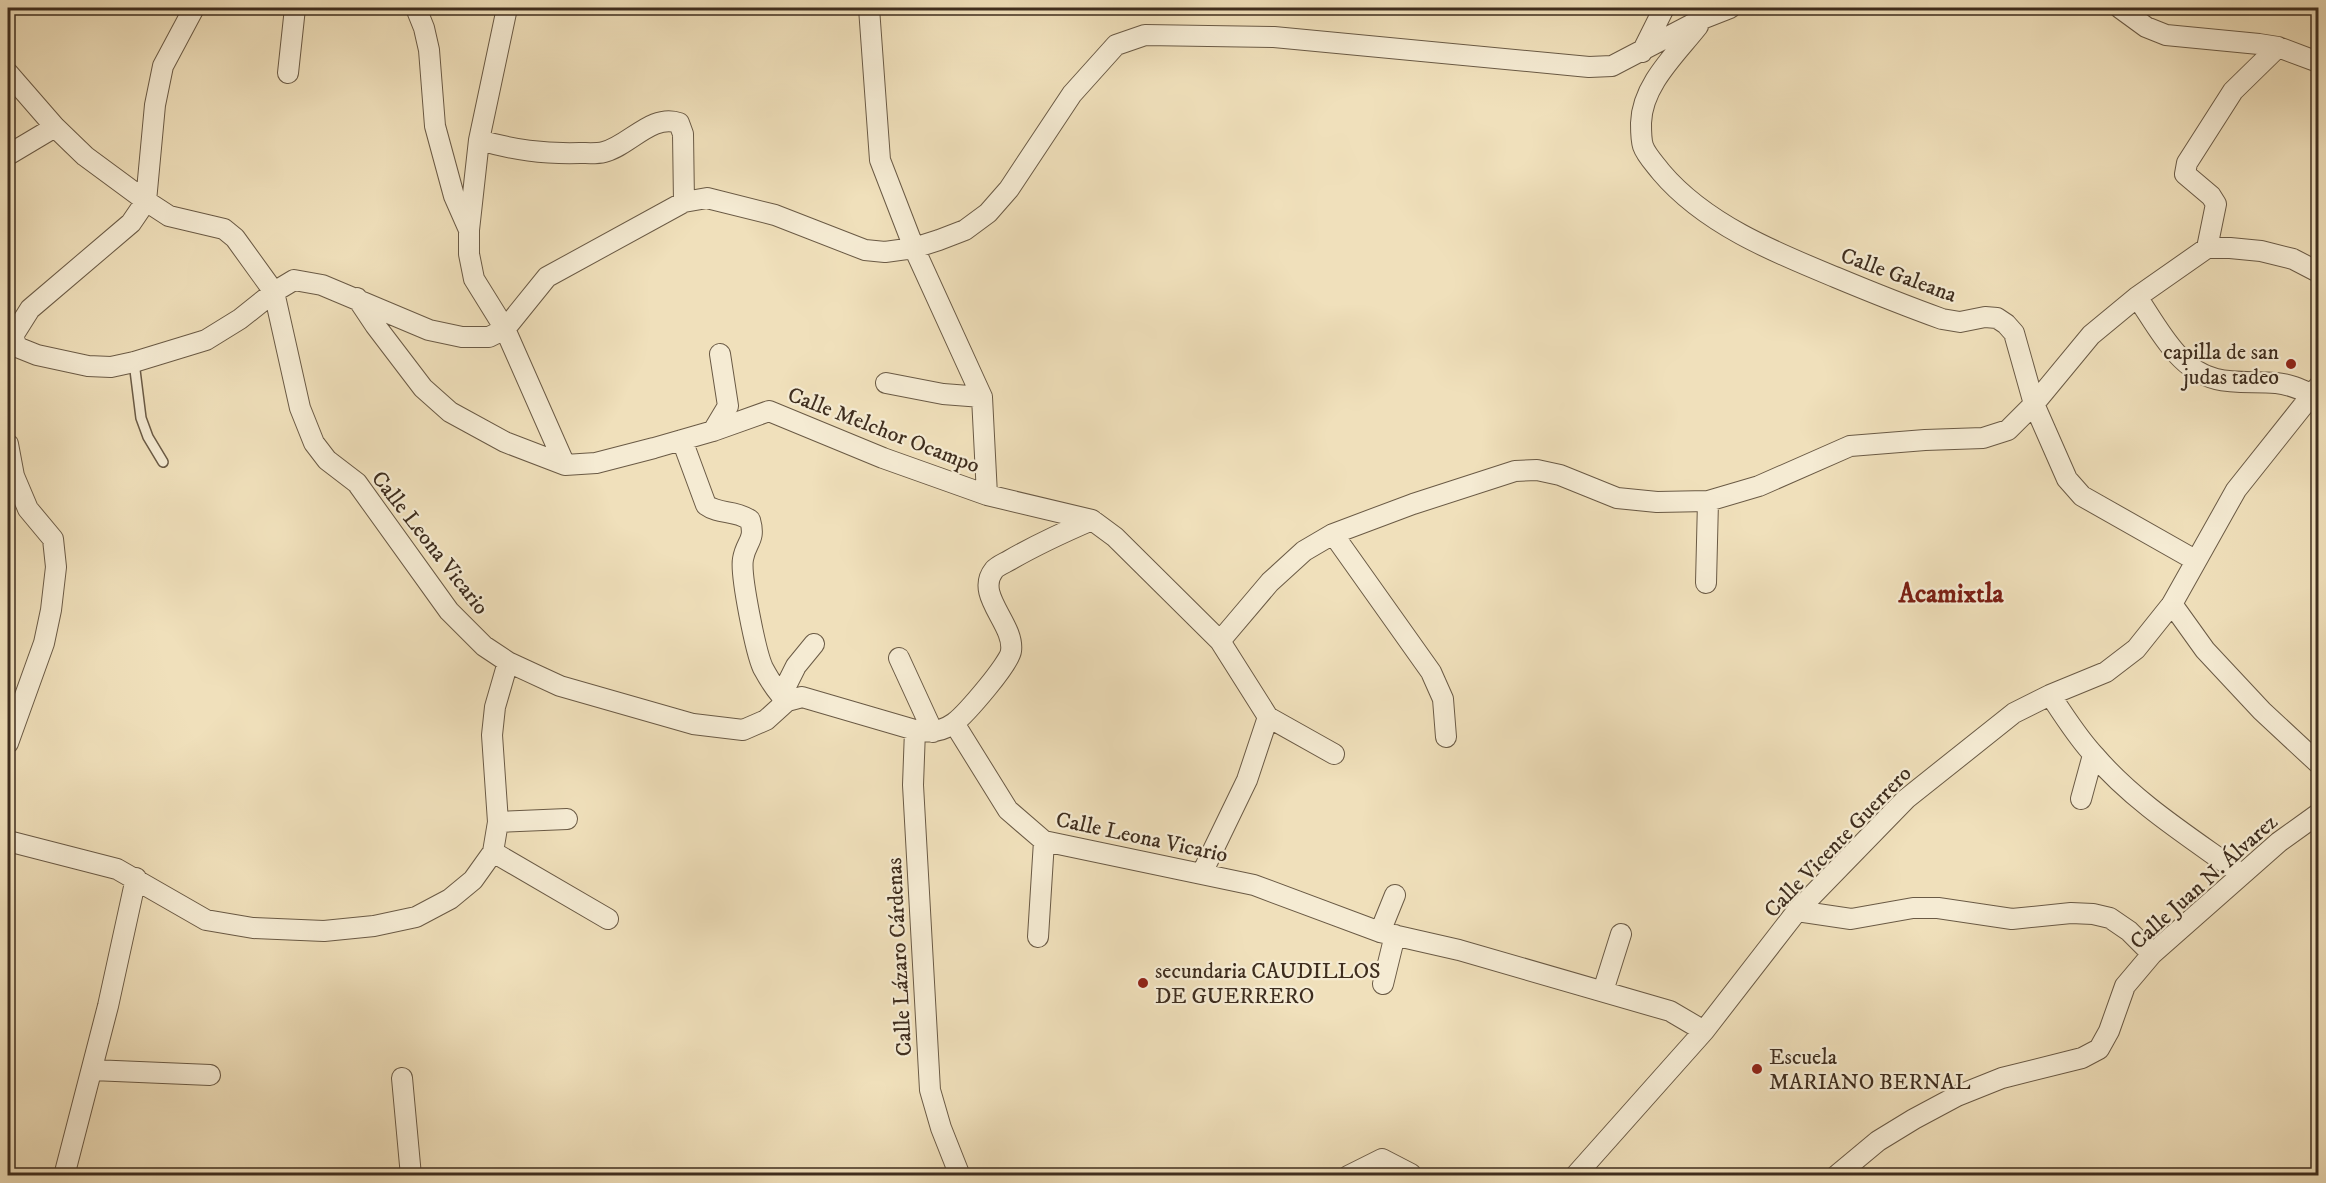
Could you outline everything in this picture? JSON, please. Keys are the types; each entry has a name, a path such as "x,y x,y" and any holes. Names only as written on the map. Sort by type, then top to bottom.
{"street":[{"path":"194,8 163,66 155,105 146,201 131,224 30,309 11,344 37,355 88,366 111,367 134,363 206,340 240,319 274,292 294,280 322,285 429,330 462,337 489,337 505,329 547,277 684,202 706,198 775,215 865,250 885,252 914,248 965,230 988,213 1009,189 1072,94 1116,45 1145,35 1274,37 1588,67 1612,66 1702,19 1730,8"},
{"path":"288,73 296,8"},
{"path":"416,8 424,28 429,51 435,126 454,196 469,230"},
{"path":"507,8 479,140 469,230 469,254 474,279 505,329 565,465"},
{"path":"869,8 880,160 914,248 982,397 987,495"},
{"path":"1642,52 1664,8"},
{"path":"2120,8 2146,27 2166,35 2278,47 2319,62"},
{"name":"Calle Galeana","path":"1702,19 1653,85 1643,110 1642,145 1670,183 1705,210 1753,241 1794,260 1942,318 1960,322 1985,317 1997,318 2006,324 2014,333 2034,404 2067,479 2082,496 2195,560"},
{"path":"2207,248 2216,204 2211,196 2185,174 2187,164 2233,91 2278,47"},
{"path":"8,73 85,156 146,201 169,216 224,230 235,238 274,292"},
{"path":"479,140 514,150 562,153 604,152 656,124 671,120 680,123 683,134 684,202"},
{"path":"8,155 56,127"},
{"path":"1220,641 1270,582 1304,551 1333,534 1413,504 1515,471 1537,470 1560,475 1617,498 1657,502 1708,501 1759,486 1850,446 1983,438 2008,430 2034,404 2091,335 2137,297 2207,248 2261,251 2293,259 2319,272"},
{"name":"Calle Leona Vicario","path":"274,292 300,408 314,443 327,460 357,483 449,611 484,646 508,662 560,687 693,724 743,730 766,720 784,698"},
{"path":"2137,297 2189,367 2215,379 2277,383 2315,390"},
{"name":"Calle Melchor Ocampo","path":"357,298 423,388 450,412 505,442 565,465 596,463 713,431 769,411 883,458 987,495 1092,520 1115,537 1220,641 1268,717"},
{"path":"713,431 728,406 720,354"},
{"path":"886,383 943,394 982,397"},
{"name":"Calle Vicente Guerrero","path":"1575,1176 1704,1031 1797,911 1906,799 2014,713 2049,695 2106,672 2136,649 2172,604 2236,490 2315,390"},
{"path":"682,440 706,505 713,510 738,513 750,520 753,533 743,559 748,604 762,666 784,698"},
{"path":"8,444 14,476 28,509 52,539 57,567 44,643 8,743"},
{"path":"1706,583 1708,501"},
{"path":"784,698 802,697 924,731 954,723 1002,669 1011,652 1010,632 991,598 988,583 994,569 1042,542 1092,520"},
{"path":"1333,534 1431,672 1443,699 1446,737"},
{"path":"2172,604 2205,650 2262,711 2319,763"},
{"path":"784,698 796,666 814,644"},
{"path":"900,658 924,731"},
{"path":"8,841 117,868 206,920 253,928 324,931 374,926 416,916 450,898 473,880 493,852 498,822 492,735 495,707 508,662"},
{"path":"2049,695 2093,755 2150,808 2241,874"},
{"path":"1202,873 1247,780 1268,717 1334,754"},
{"name":"Calle Leona Vicario","path":"954,723 1008,810 1044,841 1254,885 1388,933 1603,990 1670,1011 1704,1031"},
{"name":"Calle Lázaro Cárdenas","path":"924,731 913,785 930,1090 941,1128 960,1176"},
{"path":"2081,799 2093,755"},
{"name":"Calle Juan N. Álvarez","path":"1836,1176 1878,1142 1957,1096 2002,1078 2082,1058 2099,1049 2109,1031 2125,986 2152,954 2279,842 2319,814"},
{"path":"498,822 567,819"},
{"path":"1038,937 1044,841"},
{"path":"493,852 608,919"},
{"path":"64,1176 108,1006 136,878"},
{"path":"1383,984 1388,933 1395,895"},
{"path":"1797,911 1851,920 1912,908 1938,908 2012,919 2071,913 2093,914 2110,918 2129,931 2152,954"},
{"path":"1603,990 1621,934"},
{"path":"92,1070 210,1075"},
{"path":"402,1078 411,1176"},
{"path":"1348,1176 1382,1159 1411,1174"}],"lane":[{"path":"134,363 141,418 148,437 163,462"}],"place":[{"name":"capilla de san judas tadeo","path":"2291,364"},
{"name":"secundaria CAUDILLOS DE GUERRERO","path":"1143,983"},
{"name":"Escuela MARIANO BERNAL","path":"1757,1069"}],"district":[{"name":"Acamixtla","path":"1951,593"}]}
